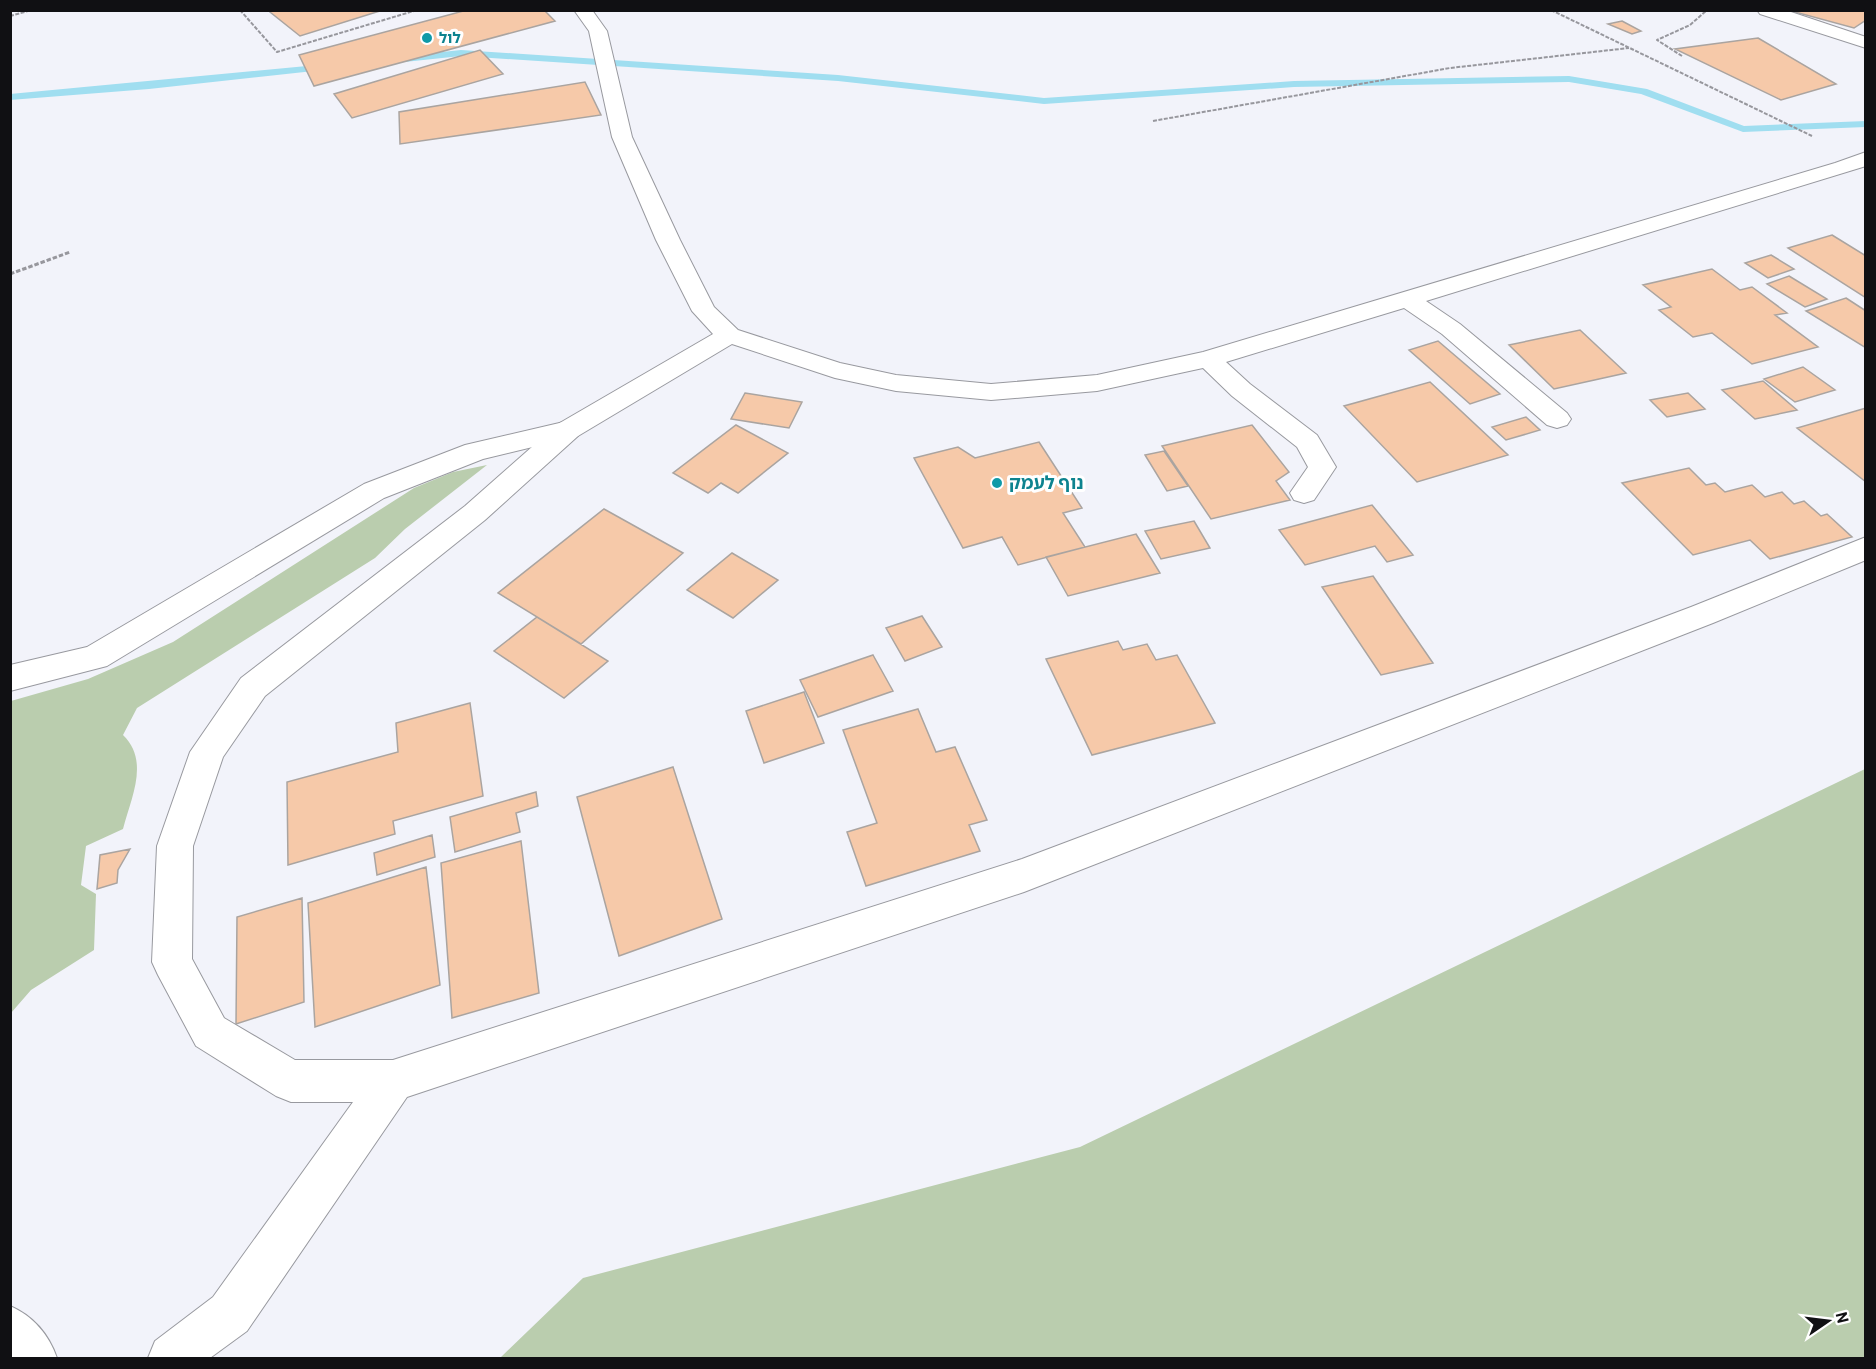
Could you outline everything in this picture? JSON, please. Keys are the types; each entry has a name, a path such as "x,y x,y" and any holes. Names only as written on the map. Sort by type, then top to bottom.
{"street":[{"path":"583,10 598,31 621,137 668,240 704,311 729,335 835,370 896,383 991,392 1097,383 1208,359 1843,168 1866,158"},
{"path":"1766,10 1866,44"},
{"path":"1843,168 1866,182"},
{"path":"1408,300 1451,328 1557,419"},
{"path":"729,335 568,430 476,513 252,687 207,752 175,846 172,962 210,1032 291,1081 393,1081 1024,875 1702,615 1866,548"},
{"path":"1208,359 1241,390 1307,441 1322,467 1304,493"},
{"path":"10,678 96,657 374,491 475,452 568,430"},
{"path":"172,1359 230,1314 393,1081"},
{"path":"10,1330 33,1359"}],"path":[{"path":"10,16 32,10"},
{"path":"240,10 278,52 417,10"},
{"path":"1551,10 1813,137 1866,158"},
{"path":"1682,56 1657,40 1690,25 1707,10"},
{"path":"1153,121 1450,68 1629,48"},
{"path":"10,274 69,252"}],"green space":[{"path":"487,465 405,529 375,558 137,708 123,735 136,756 137,768 134,792 123,829 86,846 81,885 96,894 94,950 31,990 11,1013 11,701 88,679 173,642 414,488 453,472"},
{"path":"1865,769 1865,1358 500,1358 583,1278 1080,1147"}],"building":[{"path":"276,10 383,10 300,36 270,12"},
{"name":"לול","path":"467,10 544,10 555,21 314,86 299,55"},
{"path":"1798,10 1866,10 1866,20 1854,28 1795,12"},
{"path":"1622,21 1641,31 1632,34 1608,24"},
{"path":"1758,38 1836,84 1781,100 1675,49"},
{"name":"לול","path":"480,50 503,74 352,118 334,94"},
{"path":"585,82 601,115 400,144 399,112"},
{"path":"1832,235 1866,256 1866,298 1788,248"},
{"path":"1771,255 1794,269 1768,278 1745,263"},
{"path":"1712,269 1740,290 1752,287 1787,313 1775,315 1818,347 1752,364 1712,333 1693,337 1659,310 1671,307 1643,285"},
{"path":"1789,276 1827,299 1805,307 1767,284"},
{"path":"1846,298 1866,311 1866,348 1806,311"},
{"path":"1580,330 1626,373 1554,389 1509,345"},
{"path":"1438,341 1500,394 1470,404 1409,350"},
{"path":"1803,367 1835,390 1795,402 1764,379"},
{"path":"1763,381 1797,410 1755,419 1722,390"},
{"path":"1430,382 1508,455 1417,482 1344,406"},
{"path":"745,393 802,402 789,428 731,419"},
{"path":"1688,393 1705,409 1667,417 1650,400"},
{"path":"1866,408 1866,482 1797,428"},
{"path":"1526,417 1540,430 1506,440 1492,427"},
{"path":"736,425 788,453 738,493 721,483 708,493 673,473"},
{"path":"1252,425 1289,472 1276,481 1290,500 1211,519 1162,446"},
{"name":"נוף לעמק","path":"1039,442 1082,508 1063,513 1085,547 1018,565 1002,537 963,548 914,458 958,447 975,458"},
{"path":"1164,451 1188,486 1167,491 1145,455"},
{"path":"1689,468 1706,485 1715,483 1725,492 1752,485 1765,497 1782,492 1794,504 1804,501 1821,516 1827,514 1852,537 1770,559 1750,540 1693,555 1622,483"},
{"path":"1372,505 1413,555 1387,562 1375,546 1305,565 1279,530"},
{"path":"604,509 683,553 581,644 498,593"},
{"path":"1194,521 1210,548 1161,559 1145,531"},
{"path":"1136,534 1160,573 1068,596 1046,557"},
{"path":"732,553 778,580 733,618 687,590"},
{"path":"1373,576 1433,663 1381,675 1322,587"},
{"path":"922,616 942,647 905,661 886,628"},
{"path":"537,617 608,661 564,698 494,651"},
{"path":"1118,641 1123,650 1147,644 1156,660 1177,655 1215,723 1092,755 1046,659"},
{"path":"873,655 893,691 818,717 800,680"},
{"path":"804,692 824,743 764,763 746,711"},
{"path":"470,703 483,796 393,821 395,834 288,865 287,782 398,752 396,723"},
{"path":"918,709 936,752 955,747 987,820 969,825 980,851 866,886 847,832 877,823 843,730"},
{"path":"673,767 722,919 619,956 577,797"},
{"path":"536,792 538,806 516,813 520,832 455,852 450,817"},
{"path":"432,835 435,857 377,875 374,853"},
{"path":"521,841 539,993 452,1018 441,863"},
{"path":"130,849 118,870 117,883 97,889 100,855"},
{"path":"426,867 440,985 315,1027 308,903"},
{"path":"302,898 304,1002 236,1024 237,917"}],"waterway":[{"path":"395,60 461,53 838,78 1044,101 1294,84 1569,79 1643,91 1743,129 1866,124"},
{"path":"10,97 149,86 328,67"}],"place":[{"name":"לול","path":"427,38"},
{"name":"נוף לעמק","path":"997,483"}]}
